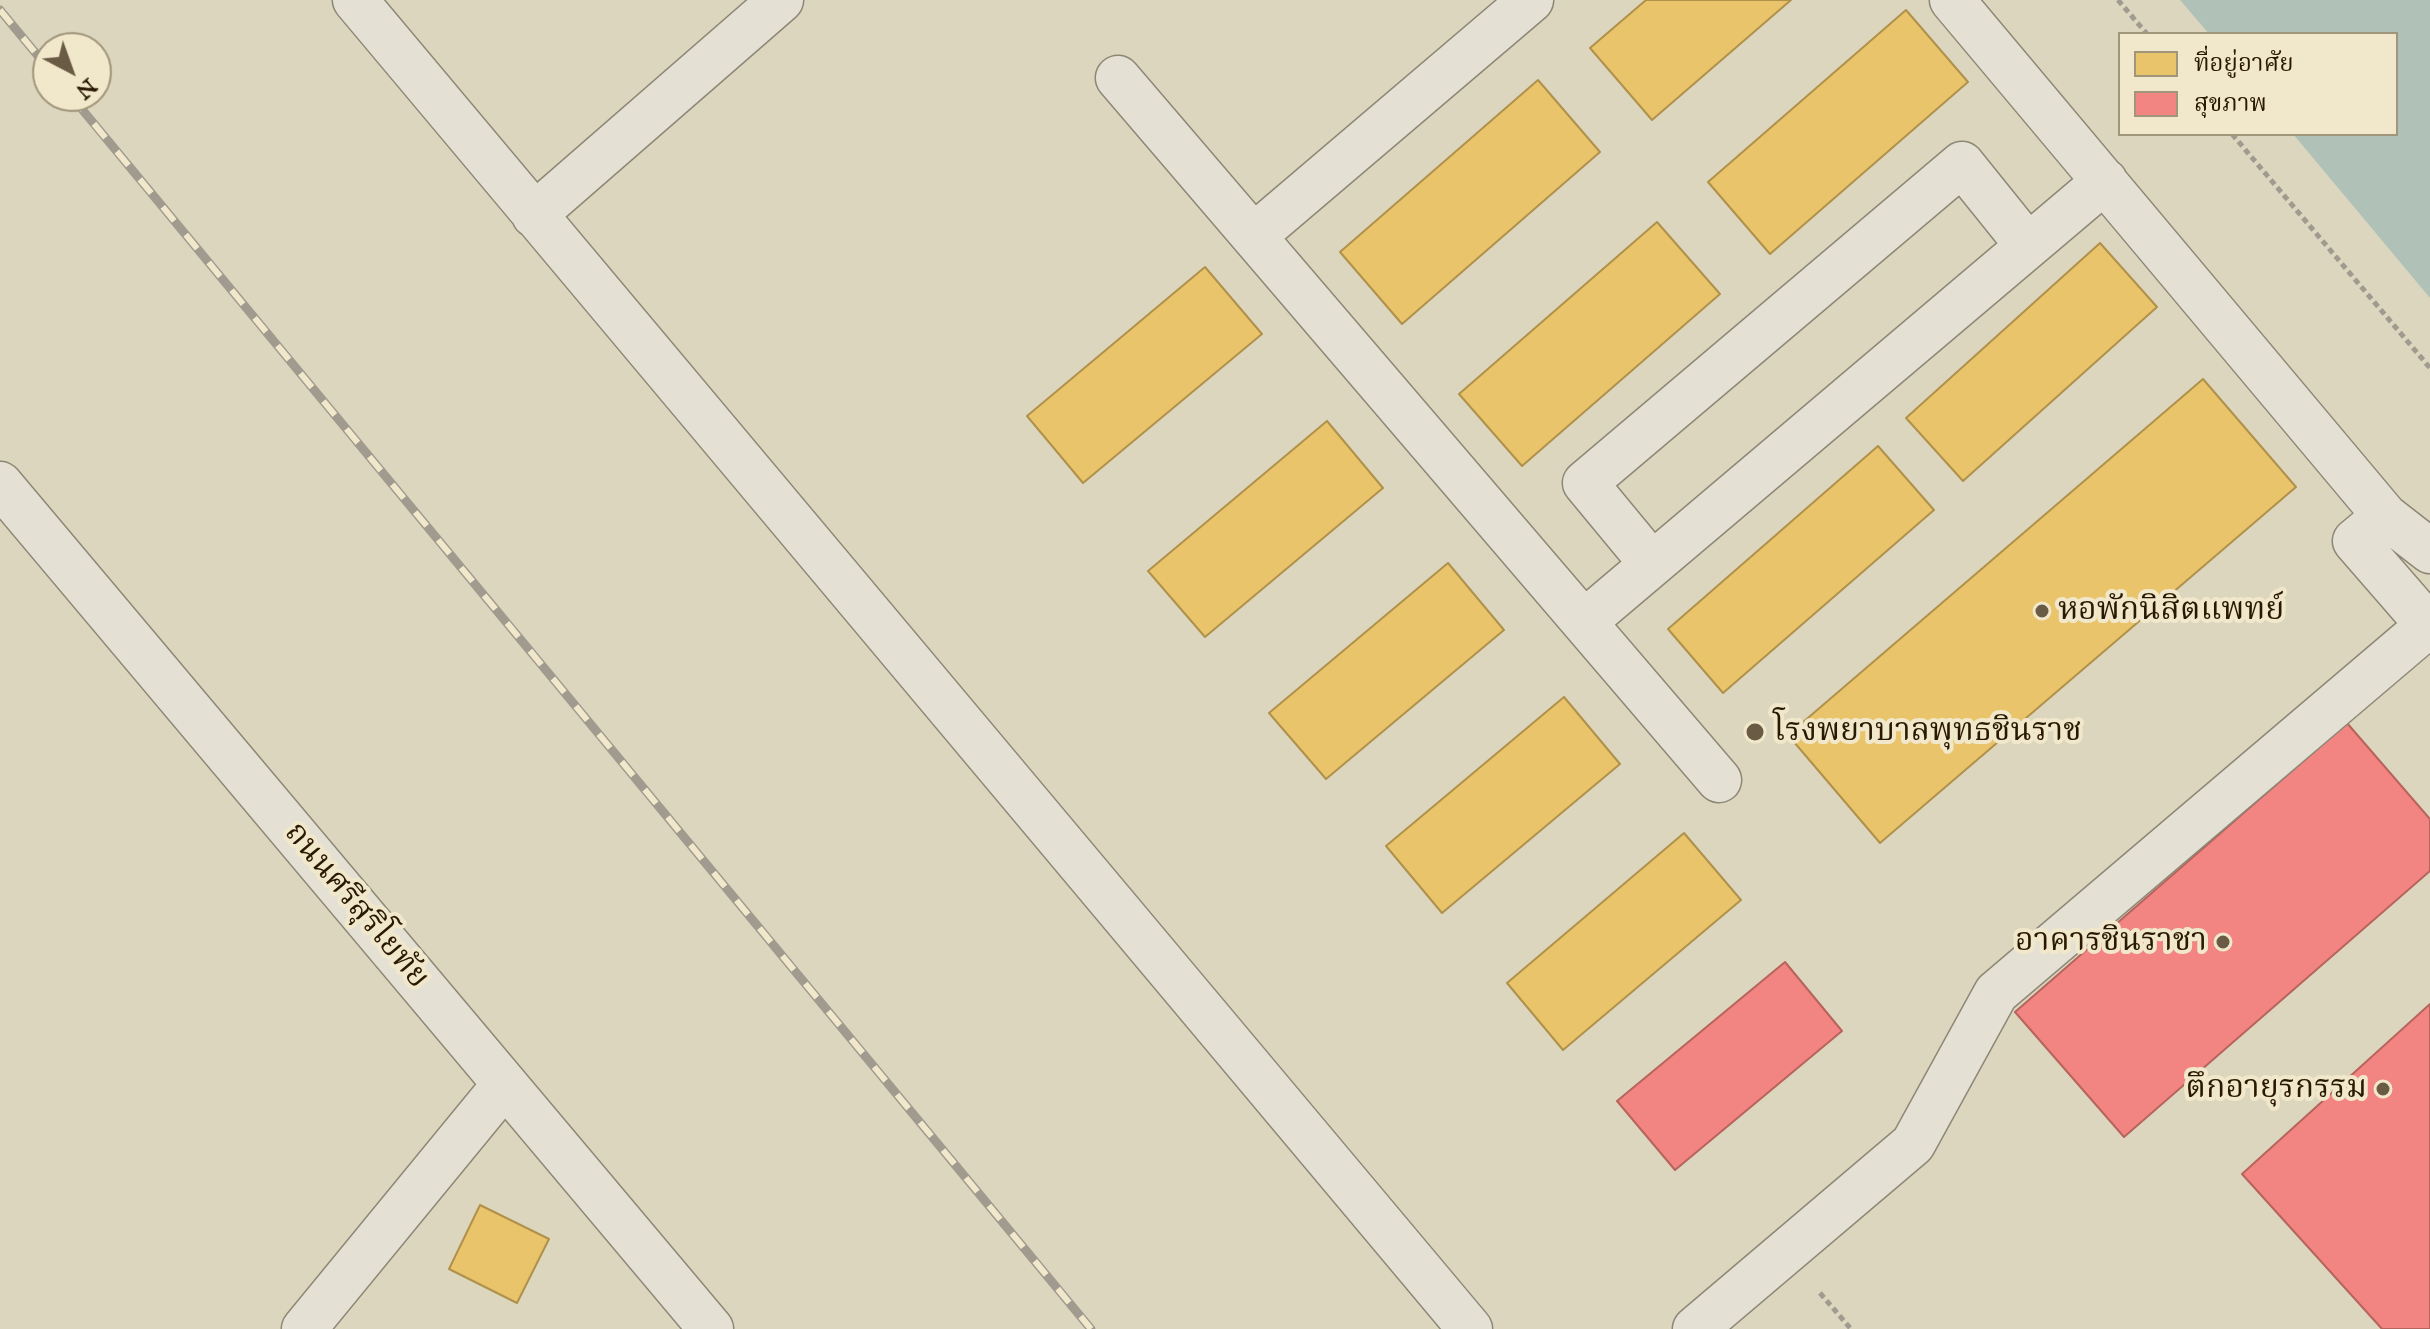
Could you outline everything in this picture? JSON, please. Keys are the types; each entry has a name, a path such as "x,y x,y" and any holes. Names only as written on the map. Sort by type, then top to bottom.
{"street":[{"path":"355,0 1470,1329"},
{"path":"534,215 781,0"},
{"path":"1255,235 1531,0"},
{"path":"1952,0 2385,516 2430,551"},
{"path":"1990,0 2407,498 2430,534"},
{"path":"1118,78 1719,780"},
{"path":"1652,564 1585,483 1962,164 2028,246"},
{"path":"1584,622 2105,181"},
{"name":"ถนนศรีสุริโยทัย","path":"0,484 505,1084 701,1325"},
{"path":"1695,1329 1913,1144 1996,993 2429,625 2355,541 2385,516"},
{"path":"304,1329 505,1084"}],"path":[{"path":"2118,0 2145,32"},
{"path":"2234,136 2430,368"}],"shaded area":[{"path":"2180,0 2430,0 2430,298 2295,136 2398,136 2398,32 2207,32"}],"building: ที่อยู่อาศัย":[{"path":"1646,0 1791,0 1652,120 1590,48"},
{"path":"1906,10 1968,82 1770,254 1708,182"},
{"path":"1538,80 1600,152 1402,324 1340,252"},
{"path":"1657,222 1720,294 1522,466 1459,394"},
{"path":"2100,243 2157,307 1963,481 1906,418"},
{"path":"1205,267 1262,334 1083,483 1027,416"},
{"name":"หอพักนิสิตแพทย์","path":"2203,379 2296,487 1880,843 1788,735"},
{"path":"1327,421 1383,488 1205,637 1148,571"},
{"path":"1878,446 1934,510 1723,693 1668,629"},
{"path":"1448,563 1504,630 1326,779 1269,713"},
{"path":"1564,697 1620,764 1442,913 1386,846"},
{"path":"1684,833 1741,900 1563,1050 1507,983"},
{"path":"480,1205 549,1239 517,1303 449,1269"}],"building: สุขภาพ":[{"name":"อาคารชินราชา","path":"2347,723 2430,819 2430,871 2124,1137 2015,1012"},
{"path":"1785,962 1842,1031 1675,1170 1617,1101"},
{"name":"ตึกอายุรกรรม","path":"2430,1004 2430,1329 2382,1329 2242,1174"}],"railway":[{"path":"0,10 32,49"},
{"path":"84,112 1091,1329"}],"place":[{"name":"หอพักนิสิตแพทย์","path":"2042,611"},
{"name":"โรงพยาบาลพุทธชินราช","path":"1755,732"},
{"name":"อาคารชินราชา","path":"2223,942"},
{"name":"ตึกอายุรกรรม","path":"2383,1089"}]}
